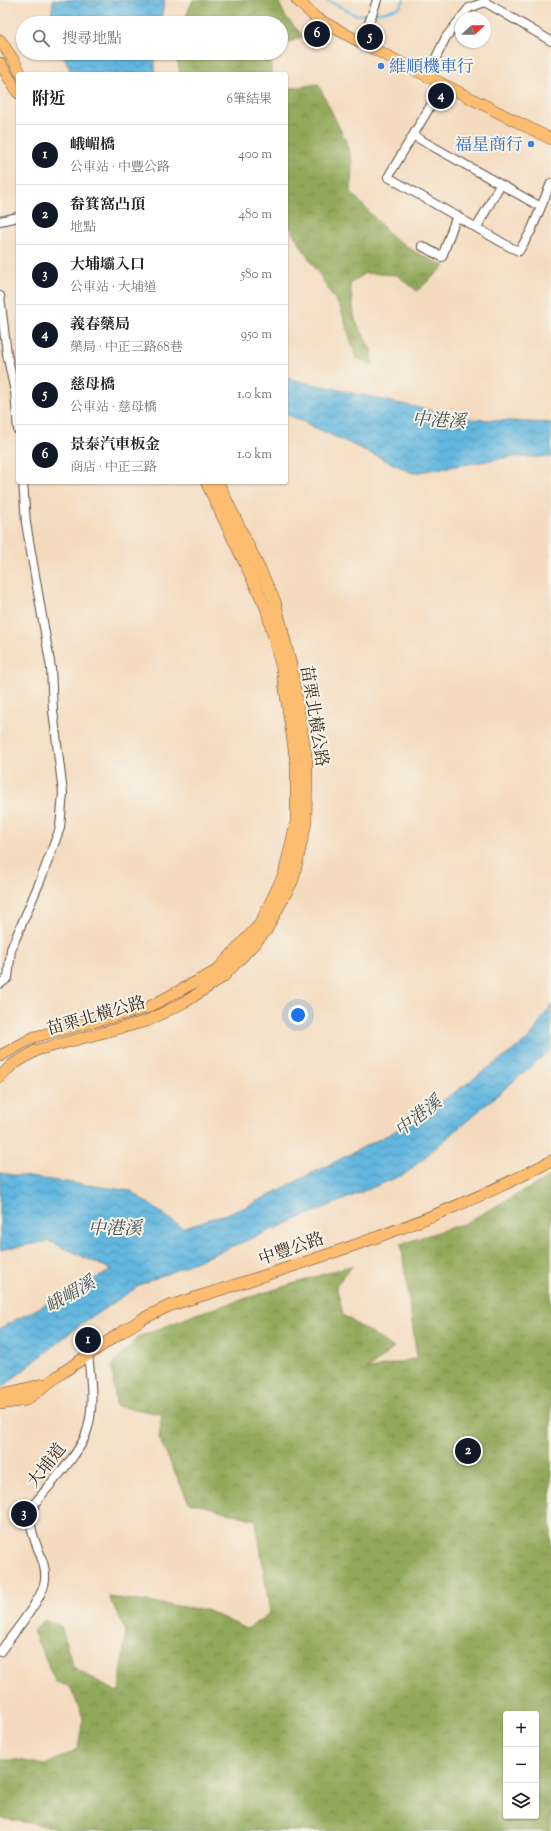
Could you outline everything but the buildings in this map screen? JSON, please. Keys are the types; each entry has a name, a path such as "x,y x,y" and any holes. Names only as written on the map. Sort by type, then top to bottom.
{"main road":[{"path":"297,0 316,18 551,139"},
{"path":"0,40 20,72"},
{"path":"0,63 16,90"},
{"name":"苗栗北橫公路","path":"1,1053 34,1037 147,1008 216,971 260,924 284,874 296,822 296,763 282,669 266,608 207,484"},
{"name":"苗栗北橫公路","path":"0,1076 12,1065 37,1050 147,1021 185,1002 224,977 266,931 293,880 306,823 307,761 291,665 275,601 219,484"},
{"name":"中豐公路","path":"26,1395 51,1382 142,1319 169,1306 378,1237 508,1183 551,1161"},
{"path":"0,1394 26,1395"},
{"path":"0,1404 26,1395"}],"street":[{"path":"362,43 377,0"},
{"path":"427,76 446,37 469,8 485,2 551,41"},
{"path":"443,84 414,136 388,177 510,247 519,250 531,230 551,183"},
{"path":"414,136 541,207"},
{"path":"477,227 500,185"},
{"path":"422,246 442,258 457,216"},
{"path":"0,221 16,217"},
{"path":"0,296 7,354 15,392 16,405"},
{"path":"0,984 8,978 11,966 12,949 60,828 63,793 52,711 51,668 26,523 22,484"},
{"path":"1,1053 12,1065"},
{"name":"大埔道","path":"0,1652 36,1602 46,1580 42,1560 33,1534 31,1523 32,1514 35,1503 78,1449 86,1436 89,1425 91,1403 91,1383 88,1355"}],"green space":[{"path":"193,0 278,0 285,16 186,16"},
{"path":"288,19 303,36 288,43"},
{"path":"177,60 271,60 271,72 180,72"},
{"path":"318,84 345,139 352,162 351,192 391,236 417,253 445,266 417,291 397,275 365,273 350,284 355,320 372,351 373,365 356,358 341,309 288,225 288,89"},
{"path":"551,1176 551,1831 55,1831 52,1827 0,1818 0,1760 18,1760 45,1765 78,1749 83,1718 70,1686 56,1683 33,1631 44,1620 61,1626 73,1667 119,1693 126,1631 109,1597 206,1610 247,1629 270,1613 256,1520 189,1502 159,1439 162,1414 116,1406 112,1366 138,1337 199,1313 353,1265 336,1285 343,1315 394,1348 366,1370 417,1358 401,1244 465,1223"}],"water":[{"path":"53,0 165,0 162,16 52,16"},
{"path":"65,60 155,60 155,72 71,72"},
{"name":"中港溪","path":"288,378 468,419 551,423 551,457 511,457 413,473 288,415"},
{"name":"中港溪","path":"551,1005 551,1049 405,1174 142,1284 81,1324 0,1389 0,1328 112,1270 49,1241 0,1250 0,1173 131,1191 182,1228 244,1208 413,1122 529,1039"}],"waterway":[{"path":"327,0 356,15 370,14"},
{"path":"374,13 384,12 400,7 404,0"}],"place":[{"name":"景泰汽車板金","path":"317,34"},
{"name":"慈母橋","path":"370,37"},
{"name":"維順機車行","path":"381,66"},
{"name":"義春藥局","path":"441,96"},
{"name":"福星商行","path":"531,144"},
{"name":"峨嵋橋","path":"88,1340"},
{"name":"畚箕窩凸頂","path":"468,1451"},
{"name":"大埔壩入口","path":"24,1514"}],"water label":[{"name":"峨嵋溪","path":"70,1294"}]}
